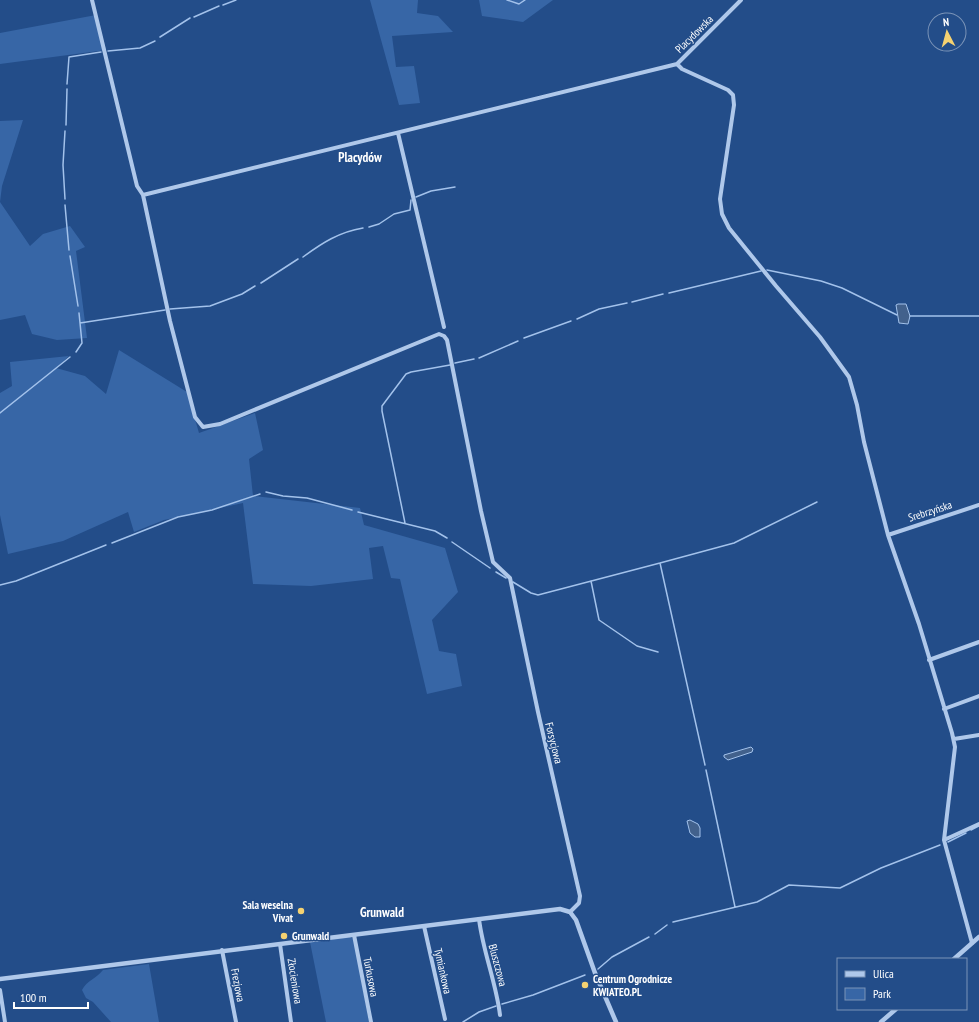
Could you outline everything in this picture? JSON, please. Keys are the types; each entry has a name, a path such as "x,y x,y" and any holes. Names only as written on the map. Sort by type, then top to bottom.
{"street":[{"path":"92,0 137,186 143,195 677,64 682,69 728,90 733,95 734,105 720,199 722,214 729,228 820,337 849,377 888,535 914,611 954,740 952,778 944,840 972,943"},
{"name":"Placydowska","path":"677,64 741,0"},
{"path":"398,133 444,327"},
{"name":"Forsycjowa","path":"143,195 170,321 186,385 195,417 203,427 220,424 254,411 438,334 444,336 481,510 494,562 499,569 507,574 512,589 538,712 580,896 579,903 570,912"},
{"name":"Srebrzyńska","path":"888,535 979,505"},
{"path":"929,660 979,642"},
{"path":"944,709 979,696"},
{"path":"954,740 979,735"},
{"path":"944,840 979,824"},
{"path":"0,979 557,909 570,912 577,922 595,973 616,1022"},
{"name":"Bluszczowa","path":"479,919 484,952 498,1000 500,1015"},
{"name":"Tymiankowa","path":"424,926 445,1019"},
{"name":"Turkusowa","path":"354,935 370,1022"},
{"path":"955,958 979,937"},
{"name":"Złocieniowa","path":"280,944 291,1022"},
{"name":"Frezjowa","path":"222,950 236,1022"},
{"path":"0,990 5,1022"},
{"path":"881,1022 895,1010"}],"green space":[{"path":"370,0 418,0 417,13 438,16 453,32 392,36 396,67 414,66 420,103 399,105"},
{"path":"479,0 553,0 523,22 482,16"},
{"path":"96,15 106,50 0,64 0,33"},
{"path":"23,120 2,186 0,202 0,121"},
{"path":"0,202 30,246 43,234 70,226 85,247 76,251 87,338 57,340 32,334 25,315 0,320"},
{"path":"119,350 187,392 199,433 255,413 263,450 249,459 253,496 360,508 364,525 445,548 458,592 432,620 439,651 456,654 462,686 427,694 400,579 391,578 383,546 369,548 373,579 311,586 253,584 243,503 164,520 134,532 128,512 63,541 8,554 0,515 0,393 12,386 10,362 69,356 56,368 85,376 106,394"},
{"path":"350,937 354,939 369,1022 326,1022 310,942"},
{"path":"149,964 159,1022 111,1022 93,1002 86,998 82,990 86,984 103,970"}],"shaded area":[{"path":"906,304 910,316 908,324 899,323 896,305"},
{"path":"751,747 753,749 752,752 728,760 724,757 724,755"},
{"path":"690,820 698,824 700,828 700,837 695,837 690,833 687,821"}],"waterway":[{"path":"223,5 236,0"},
{"path":"507,0 519,4 525,0"},
{"path":"194,17 219,6"},
{"path":"160,37 190,18"},
{"path":"108,51 140,48 155,41"},
{"path":"67,84 69,57 101,52"},
{"path":"66,125 67,89"},
{"path":"65,131 63,165 65,199"},
{"path":"416,197 431,191 455,187"},
{"path":"369,227 379,224 394,214 410,210 411,200"},
{"path":"65,205 69,250"},
{"path":"303,257 338,235 363,228"},
{"path":"70,256 78,306"},
{"path":"261,283 298,259"},
{"path":"767,270 821,281 842,288 897,315"},
{"path":"669,293 761,271"},
{"path":"170,309 210,306 242,294 255,286"},
{"path":"632,302 663,294"},
{"path":"577,319 599,309 627,303"},
{"path":"80,323 165,310"},
{"path":"76,352 82,343 79,313"},
{"path":"910,316 979,316"},
{"path":"524,338 571,321"},
{"path":"479,358 518,341"},
{"path":"0,413 70,357"},
{"path":"455,363 474,359"},
{"path":"405,523 382,406 406,374 450,365"},
{"path":"266,492 283,496 307,498 352,510"},
{"path":"112,543 178,517 212,510 260,494"},
{"path":"705,765 660,563 734,543 817,502"},
{"path":"358,512 435,531 447,538"},
{"path":"452,542 490,568"},
{"path":"0,585 16,581 106,545"},
{"path":"513,582 531,593 538,595 660,563"},
{"path":"496,572 506,578"},
{"path":"591,581 599,620 637,646 658,652"},
{"path":"706,770 735,907"},
{"path":"971,830 979,826"},
{"path":"948,842 966,833"},
{"path":"673,922 757,902 789,885 840,888 881,868 940,845"},
{"path":"655,934 667,925"},
{"path":"598,969 612,957 649,937"},
{"path":"502,1004 533,995 585,975"},
{"path":"463,1022 479,1012 496,1006"}],"place":[{"name":"Sala weselna Vivat","path":"301,911"},
{"name":"Grunwald","path":"284,936"},
{"name":"Centrum Ogrodnicze KWIATEO.PL","path":"585,985"}],"district":[{"name":"Placydów","path":"360,157"},
{"name":"Grunwald","path":"382,912"}]}
